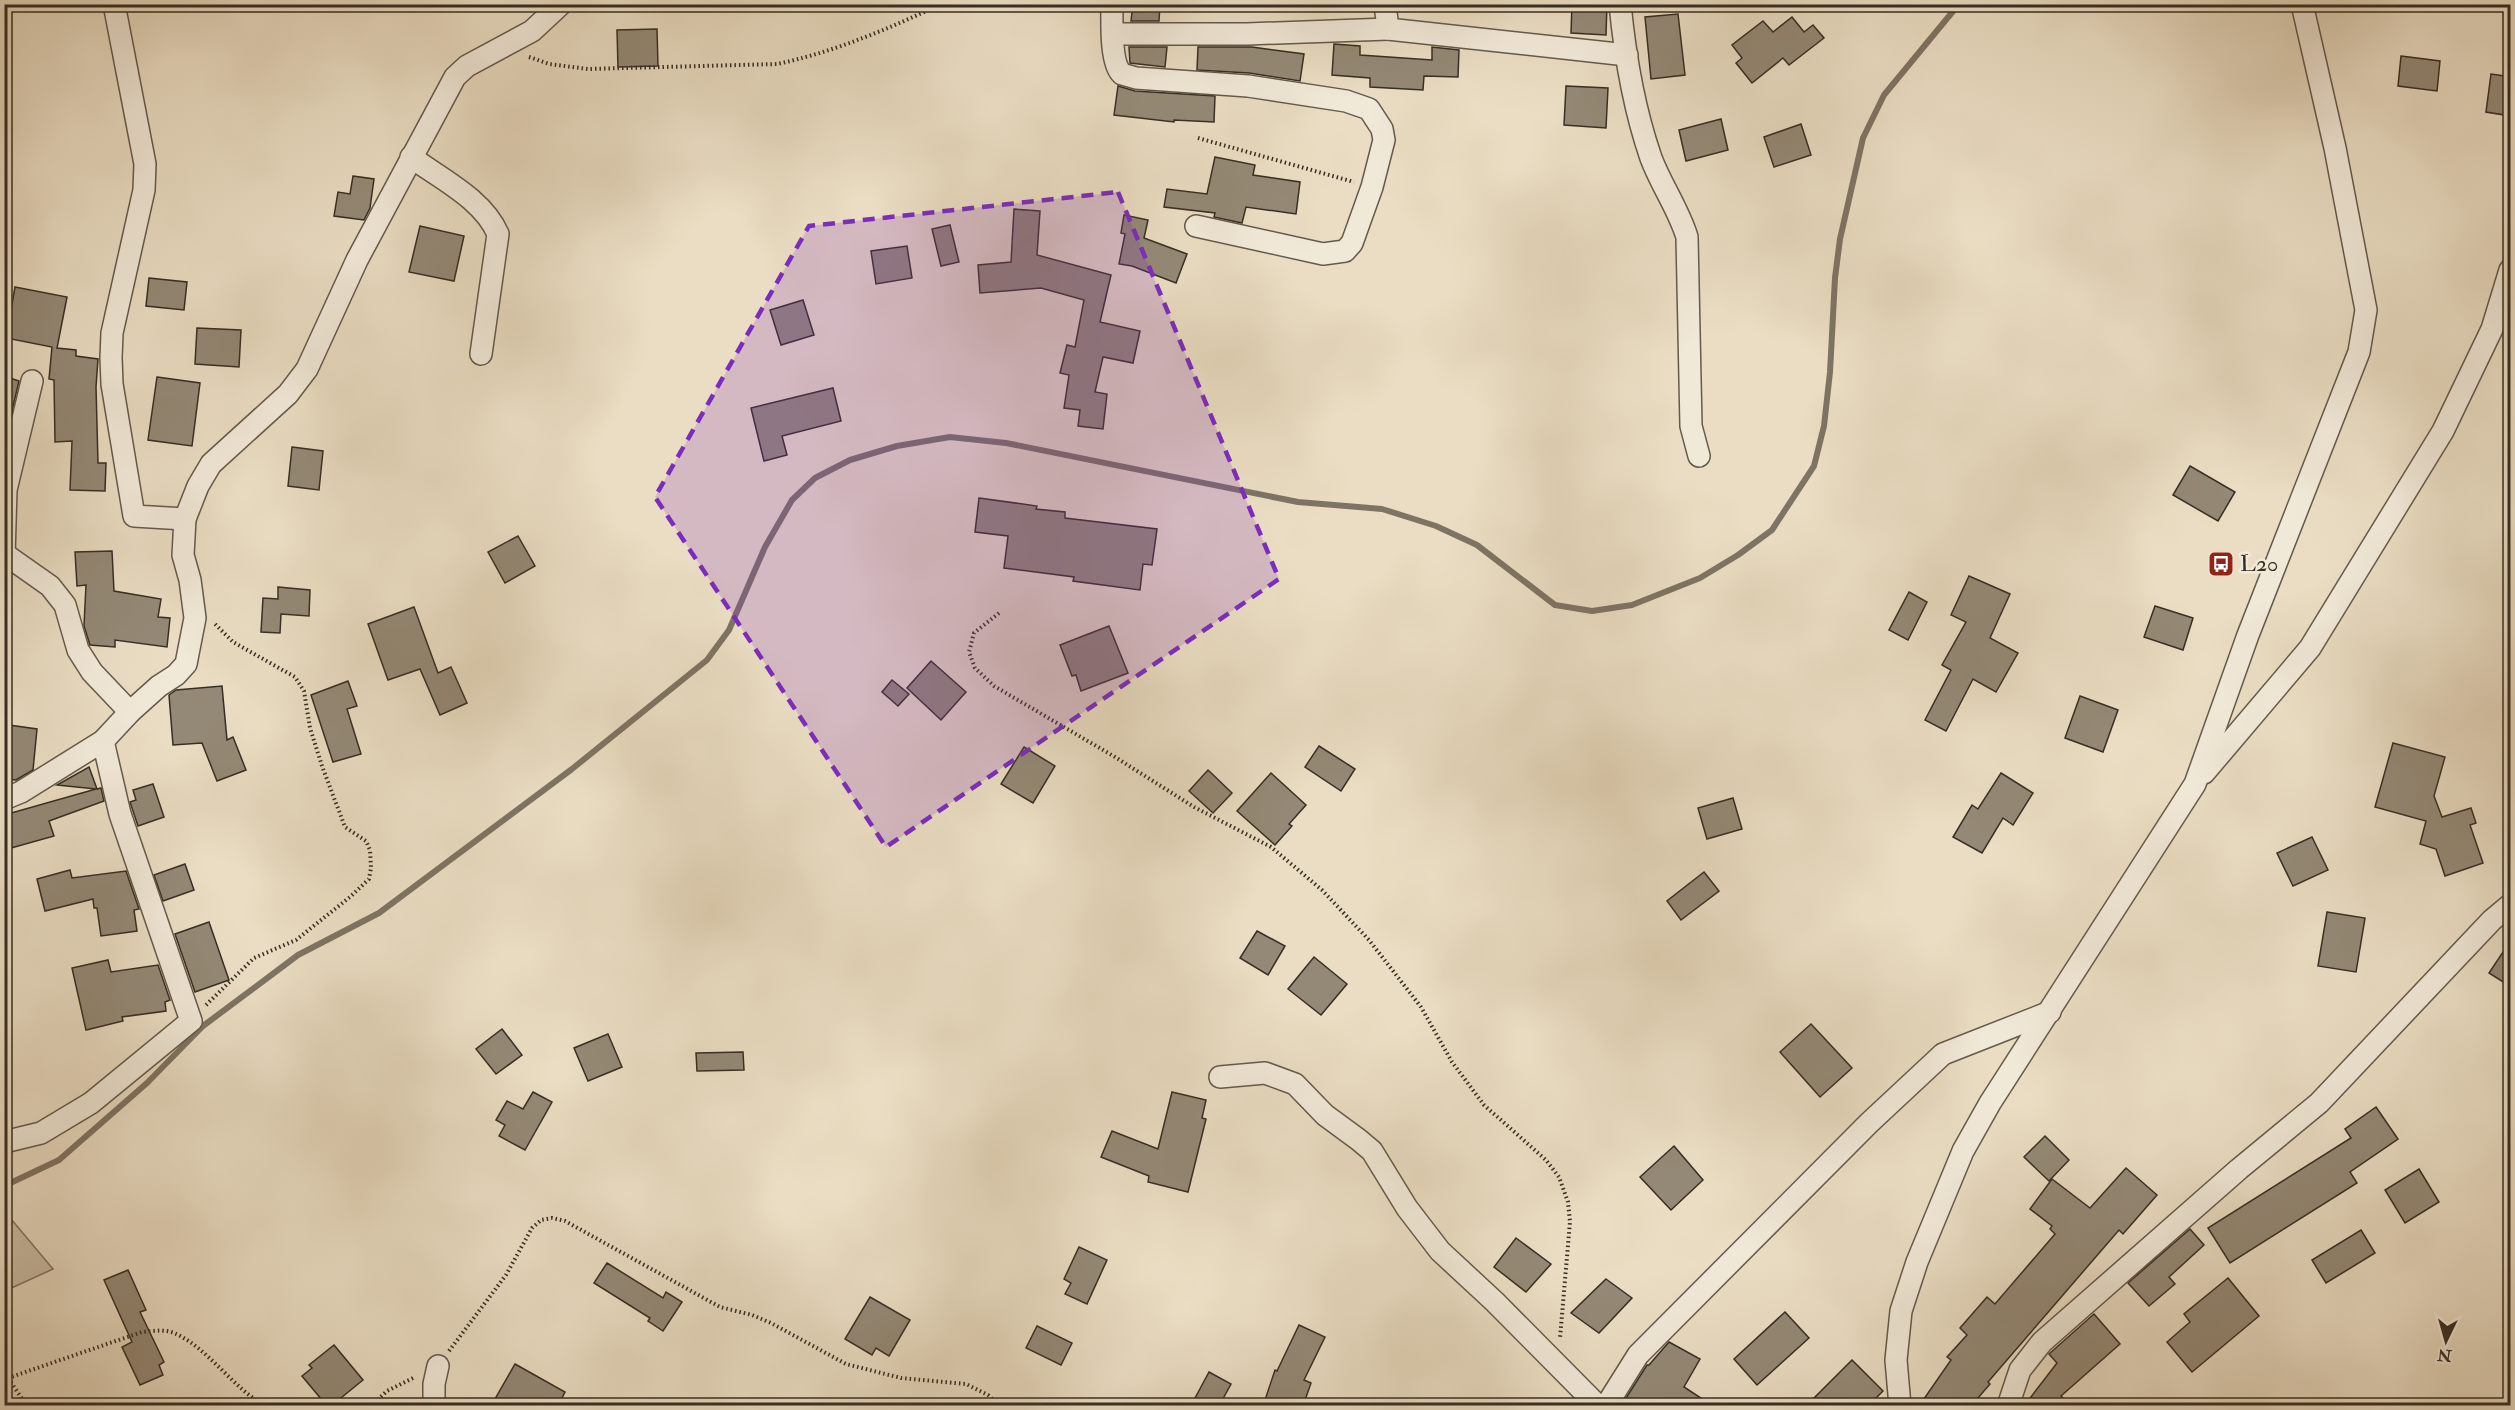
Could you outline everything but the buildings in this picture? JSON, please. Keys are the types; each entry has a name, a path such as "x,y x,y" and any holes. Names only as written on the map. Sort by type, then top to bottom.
{"street":[{"path":"114,4 145,164 144,190 112,333 112,384 134,516 185,519"},
{"path":"4,799 21,792 103,741 130,712 159,686 176,675 186,664 195,618 183,555 185,519 198,486 211,464 282,400 307,369 357,260 455,76 467,66 532,31 561,4"},
{"path":"1112,4 1117,67 1125,76 1248,86 1346,101 1365,106 1377,119 1382,129 1384,140 1372,187 1352,243 1345,251 1323,254 1196,226"},
{"path":"1385,4 1388,29"},
{"path":"1620,4 1640,120 1652,161 1680,217 1687,237 1691,426 1700,456"},
{"path":"2195,784 2248,635 2359,352 2367,309 2335,148 2302,4"},
{"path":"1113,34 1247,34 1388,29 1627,55"},
{"path":"411,157 478,205 492,219 498,234 481,354"},
{"path":"1900,1406 1896,1360 1901,1311 1917,1262 1963,1151 1990,1102 2195,784 2310,648 2443,431 2492,329 2511,270"},
{"path":"32,381 6,490 5,556 50,586 65,605 78,650 92,672 130,712"},
{"path":"4,1142 41,1133 91,1103 190,1021 120,814 103,741"},
{"path":"2008,1406 2020,1370 2042,1342 2239,1169 2319,1103 2492,920 2511,905"},
{"path":"1606,1406 1638,1355 1869,1123 1943,1054 2049,1012"},
{"path":"1220,1077 1265,1073 1295,1084 1325,1115 1372,1151 1407,1208 1440,1251 1495,1302 1598,1406"},
{"path":"434,1406 434,1384 438,1366"}],"path":[{"path":"503,47 549,64 588,69 777,64 802,59 908,20 941,4"},
{"path":"1198,138 1286,165 1372,187"},
{"path":"190,1021 254,958 296,940 350,897 369,879 371,868 370,850 366,841 345,827 310,728 304,691 295,677 233,642 194,604"},
{"path":"999,613 974,633 969,652 975,668 993,686 1115,757 1194,807 1271,848 1322,890 1369,940 1421,1007 1452,1062 1484,1105 1546,1160 1559,1177 1568,1202 1570,1222 1558,1366"},
{"path":"371,1406 387,1391 438,1366 506,1275 532,1228 541,1220 552,1218 565,1221 720,1307 752,1315 771,1323 846,1364 892,1377 966,1384 988,1395 999,1406"},
{"path":"27,1406 6,1378 142,1332 158,1330 172,1332 191,1342 221,1371 265,1406"}],"highlighted area":[{"path":"1118,192 1279,579 886,847 655,497 809,226"}],"shaded area":[{"path":"5,1217 11,1219 53,1269 5,1291"}],"waterway":[{"path":"4,1186 59,1160 147,1083 203,1026 298,955 379,913 572,769 707,660 729,630 765,547 792,500 815,478 850,460 897,446 950,437 1006,443 1298,502 1382,509 1436,526 1477,545 1555,605 1592,611 1632,605 1700,578 1738,555 1772,530 1814,466 1824,426 1840,239 1863,138 1884,95 1959,4"}],"place":[{"name":"L20","path":"2221,564"}]}
